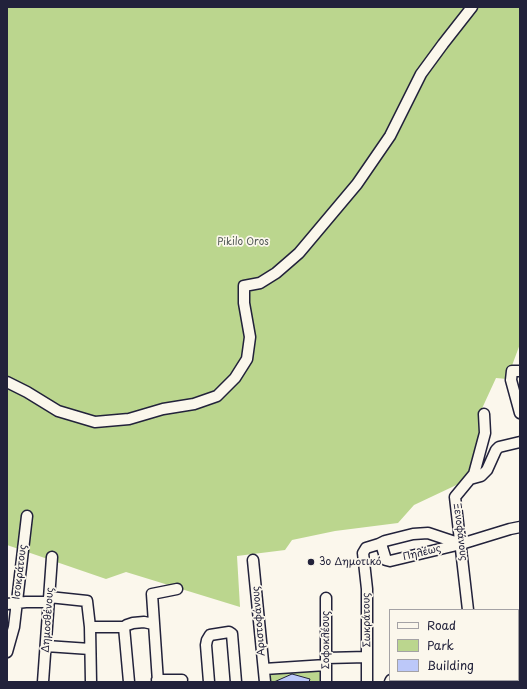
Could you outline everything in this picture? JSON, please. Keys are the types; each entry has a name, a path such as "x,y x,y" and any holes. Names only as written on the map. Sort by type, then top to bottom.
{"street":[{"path":"7,382 58,411 95,422 129,419 163,409 194,404 217,396 236,378 247,359 250,337 244,304 244,286 260,283 276,273 299,253 357,184 390,136 422,74 472,7"},
{"path":"516,371 511,380 520,413"},
{"name":"Ξενοφάνους","path":"468,609 462,544 455,497 474,474 485,433 484,414"},
{"path":"470,479 481,476 487,470 496,450 499,447 520,442"},
{"name":"Ισοκράτους","path":"7,652 14,627 12,603 27,516"},
{"name":"Πηλέως","path":"379,544 382,547 386,560 390,561 462,544 520,527"},
{"path":"379,544 413,534 428,533 462,544"},
{"name":"Σωκράτους","path":"367,682 367,589 363,553 366,548 379,544"},
{"name":"Δημοσθένους","path":"43,682 52,557"},
{"name":"Αριστοφάνους","path":"253,560 265,682"},
{"path":"177,589 152,594 153,624 158,681 182,680"},
{"name":"Σοφοκλέους","path":"326,598 326,682"},
{"path":"12,603 49,599 87,601 90,627 91,682"},
{"path":"90,627 124,627 134,623 144,622 153,624"},
{"path":"124,627 129,682"},
{"path":"209,682 206,645 207,640 210,635 224,632 229,632 232,634 236,682"},
{"path":"46,646 90,649"},
{"path":"264,669 367,657"}],"green space":[{"name":"Pikilo Oros","path":"7,7 520,7 520,344 507,379 496,378 479,415 483,431 467,480 414,505 398,523 335,531 292,540 285,550 237,556 240,607 126,572 106,579 7,545"},
{"path":"318,669 322,674 322,682 268,682 268,673"}],"building":[{"path":"292,674 310,679 309,682 274,682"}],"place":[{"name":"3ο Δημοτικό","path":"311,562"}]}
